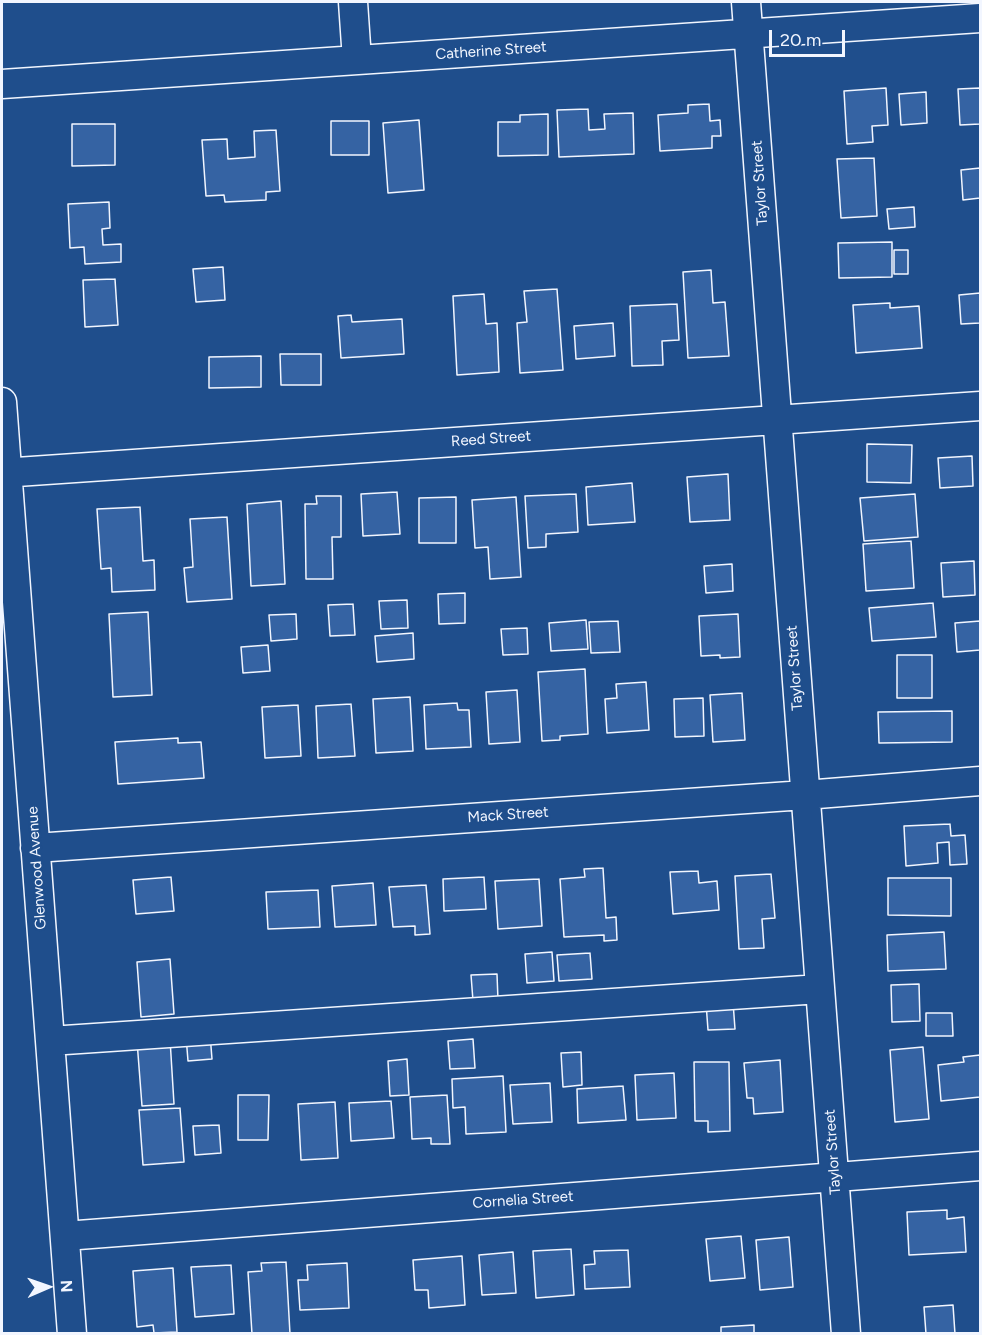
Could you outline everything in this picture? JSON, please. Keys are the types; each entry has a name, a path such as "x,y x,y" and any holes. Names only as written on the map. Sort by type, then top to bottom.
{"street":[{"path":"353,2 357,60"},
{"name":"Taylor Street","path":"746,2 846,1334"},
{"name":"Catherine Street","path":"2,84 981,18"},
{"name":"Glenwood Avenue","path":"2,402 4,473 72,1334"},
{"name":"Reed Street","path":"4,473 981,406"},
{"name":"Mack Street","path":"35,848 981,781"},
{"path":"50,1041 820,989"},
{"name":"Cornelia Street","path":"65,1236 981,1166"}],"building":[{"path":"886,88 888,125 872,126 873,142 847,144 844,91"},
{"path":"980,88 980,124 960,125 958,89"},
{"path":"926,92 927,123 901,125 899,94"},
{"path":"709,104 710,121 720,120 721,136 712,136 712,148 660,151 658,115 688,113 688,105"},
{"path":"588,109 589,130 605,129 604,114 633,113 634,154 559,157 557,110"},
{"path":"548,114 548,155 498,156 498,122 520,122 520,115"},
{"path":"419,120 424,190 388,193 383,123"},
{"path":"331,121 369,121 369,155 331,155"},
{"path":"72,124 115,124 115,165 72,166"},
{"path":"276,130 280,191 266,192 266,200 225,202 224,195 206,196 202,140 227,139 228,159 255,157 254,131"},
{"path":"874,158 877,216 841,218 837,159"},
{"path":"980,168 980,198 963,200 961,170"},
{"path":"109,202 110,228 102,229 103,245 121,244 121,262 85,264 84,247 70,248 68,204"},
{"path":"914,207 915,227 889,229 887,209"},
{"path":"892,242 892,277 839,278 838,243"},
{"path":"894,250 908,250 908,274 894,274"},
{"path":"223,267 225,300 196,302 193,269"},
{"path":"711,270 713,303 725,302 729,356 688,358 683,272"},
{"path":"115,279 118,325 85,327 83,280"},
{"path":"557,289 563,370 520,373 517,323 527,322 524,291"},
{"path":"980,293 980,323 961,324 959,295"},
{"path":"484,294 486,324 497,323 499,372 457,375 453,296"},
{"path":"890,303 890,308 919,306 922,348 856,353 853,305"},
{"path":"677,304 679,340 662,341 663,365 632,366 630,306"},
{"path":"351,315 352,322 402,319 404,354 341,358 338,316"},
{"path":"613,323 615,356 576,359 574,326"},
{"path":"280,354 321,354 321,385 281,385"},
{"path":"261,356 261,387 209,388 209,357"},
{"path":"867,444 912,445 911,483 867,482"},
{"path":"972,456 973,486 940,488 938,458"},
{"path":"728,474 730,520 690,522 687,477"},
{"path":"632,483 635,522 588,525 586,487"},
{"path":"397,492 400,534 363,536 361,494"},
{"path":"576,494 578,532 546,534 546,547 528,548 525,496"},
{"path":"915,494 918,537 864,541 860,498"},
{"path":"316,496 341,496 341,537 332,537 333,579 306,579 305,504 317,504"},
{"path":"456,497 456,543 419,543 419,498"},
{"path":"516,497 521,577 490,579 488,547 475,548 472,500"},
{"path":"281,501 285,584 251,586 247,504"},
{"path":"140,507 143,561 154,560 155,590 112,592 111,568 101,569 97,509"},
{"path":"227,517 232,599 187,602 184,568 193,567 190,519"},
{"path":"911,541 914,588 866,591 863,544"},
{"path":"974,561 975,595 943,597 941,563"},
{"path":"732,564 733,591 706,593 704,566"},
{"path":"465,593 465,623 439,624 438,594"},
{"path":"407,600 408,628 381,629 379,601"},
{"path":"933,603 936,637 872,641 869,608"},
{"path":"353,604 355,635 330,636 328,605"},
{"path":"148,612 152,695 113,697 109,614"},
{"path":"296,614 297,639 271,641 269,615"},
{"path":"738,614 740,657 701,656 699,616"},
{"path":"586,620 588,649 551,651 549,623"},
{"path":"618,621 620,652 591,653 589,622"},
{"path":"980,621 980,650 957,652 955,623"},
{"path":"527,628 528,654 503,655 501,629"},
{"path":"413,633 414,659 377,662 375,636"},
{"path":"268,645 270,671 243,673 241,647"},
{"path":"897,655 932,655 932,698 897,698"},
{"path":"585,669 588,734 560,736 560,740 542,741 538,672"},
{"path":"646,682 649,730 607,733 605,699 617,698 616,684"},
{"path":"517,690 520,742 489,744 486,692"},
{"path":"742,693 745,740 713,742 710,695"},
{"path":"410,697 413,751 376,753 373,699"},
{"path":"703,698 704,736 675,737 674,699"},
{"path":"457,703 458,710 469,710 471,747 426,749 424,705"},
{"path":"351,704 355,756 318,758 316,706"},
{"path":"298,705 301,756 265,758 262,707"},
{"path":"952,711 952,742 879,743 878,712"},
{"path":"178,738 178,743 201,742 204,778 118,784 115,742"},
{"path":"950,824 951,836 965,835 967,864 950,865 949,842 937,843 938,863 906,866 904,826"},
{"path":"603,868 606,918 616,917 617,940 604,941 604,935 564,937 560,879 585,877 584,869"},
{"path":"698,871 699,883 717,881 719,910 673,914 670,872"},
{"path":"771,874 775,918 762,919 764,948 739,949 735,876"},
{"path":"171,877 174,911 136,914 133,880"},
{"path":"484,877 486,909 444,911 443,879"},
{"path":"888,878 951,878 951,916 888,915"},
{"path":"539,879 542,926 498,929 495,881"},
{"path":"373,883 376,925 335,927 332,886"},
{"path":"426,885 430,934 415,935 415,926 393,927 389,887"},
{"path":"318,890 320,927 268,929 266,892"},
{"path":"944,932 946,969 888,971 887,935"},
{"path":"552,952 554,981 527,983 525,954"},
{"path":"590,953 592,979 559,981 557,955"},
{"path":"170,959 174,1014 141,1017 137,962"},
{"path":"497,974 498,1000 473,1001 471,975"},
{"path":"919,984 920,1021 892,1022 891,985"},
{"path":"733,1002 735,1029 708,1030 706,1003"},
{"path":"926,1013 952,1013 953,1036 926,1036"},
{"path":"210,1034 212,1059 188,1061 186,1036"},
{"path":"170,1039 174,1104 142,1106 137,1041"},
{"path":"473,1039 475,1068 450,1069 448,1041"},
{"path":"923,1047 929,1119 895,1122 890,1050"},
{"path":"581,1052 582,1085 563,1087 561,1053"},
{"path":"980,1055 980,1097 941,1101 938,1065 964,1062 963,1057"},
{"path":"407,1059 409,1095 390,1096 388,1061"},
{"path":"780,1060 783,1112 754,1114 753,1098 747,1098 744,1063"},
{"path":"694,1062 729,1062 730,1131 708,1132 708,1121 695,1121"},
{"path":"674,1073 676,1118 637,1120 635,1075"},
{"path":"503,1076 506,1132 466,1134 465,1107 453,1108 452,1079"},
{"path":"550,1083 552,1122 513,1124 510,1085"},
{"path":"623,1086 626,1120 578,1123 577,1089"},
{"path":"238,1095 269,1095 268,1140 238,1140"},
{"path":"447,1095 450,1144 431,1144 431,1138 412,1139 410,1097"},
{"path":"391,1101 394,1138 351,1141 349,1103"},
{"path":"335,1102 338,1158 301,1160 298,1104"},
{"path":"180,1108 184,1162 143,1165 139,1110"},
{"path":"219,1125 221,1153 195,1155 193,1126"},
{"path":"947,1210 947,1219 964,1217 966,1252 909,1255 907,1212"},
{"path":"741,1236 745,1278 710,1281 706,1239"},
{"path":"789,1237 793,1287 760,1290 756,1240"},
{"path":"571,1249 574,1295 536,1298 533,1251"},
{"path":"628,1250 630,1287 585,1289 584,1265 595,1264 594,1251"},
{"path":"513,1252 516,1293 482,1295 479,1255"},
{"path":"462,1256 465,1305 429,1308 428,1290 415,1290 413,1260"},
{"path":"286,1262 290,1334 252,1334 248,1272 262,1271 261,1263"},
{"path":"347,1263 349,1308 300,1310 298,1280 308,1280 307,1265"},
{"path":"231,1265 234,1314 195,1317 191,1267"},
{"path":"173,1268 177,1332 154,1333 153,1325 137,1327 133,1271"},
{"path":"953,1305 955,1334 926,1334 924,1307"},
{"path":"754,1325 754,1334 721,1334 721,1327"}]}
